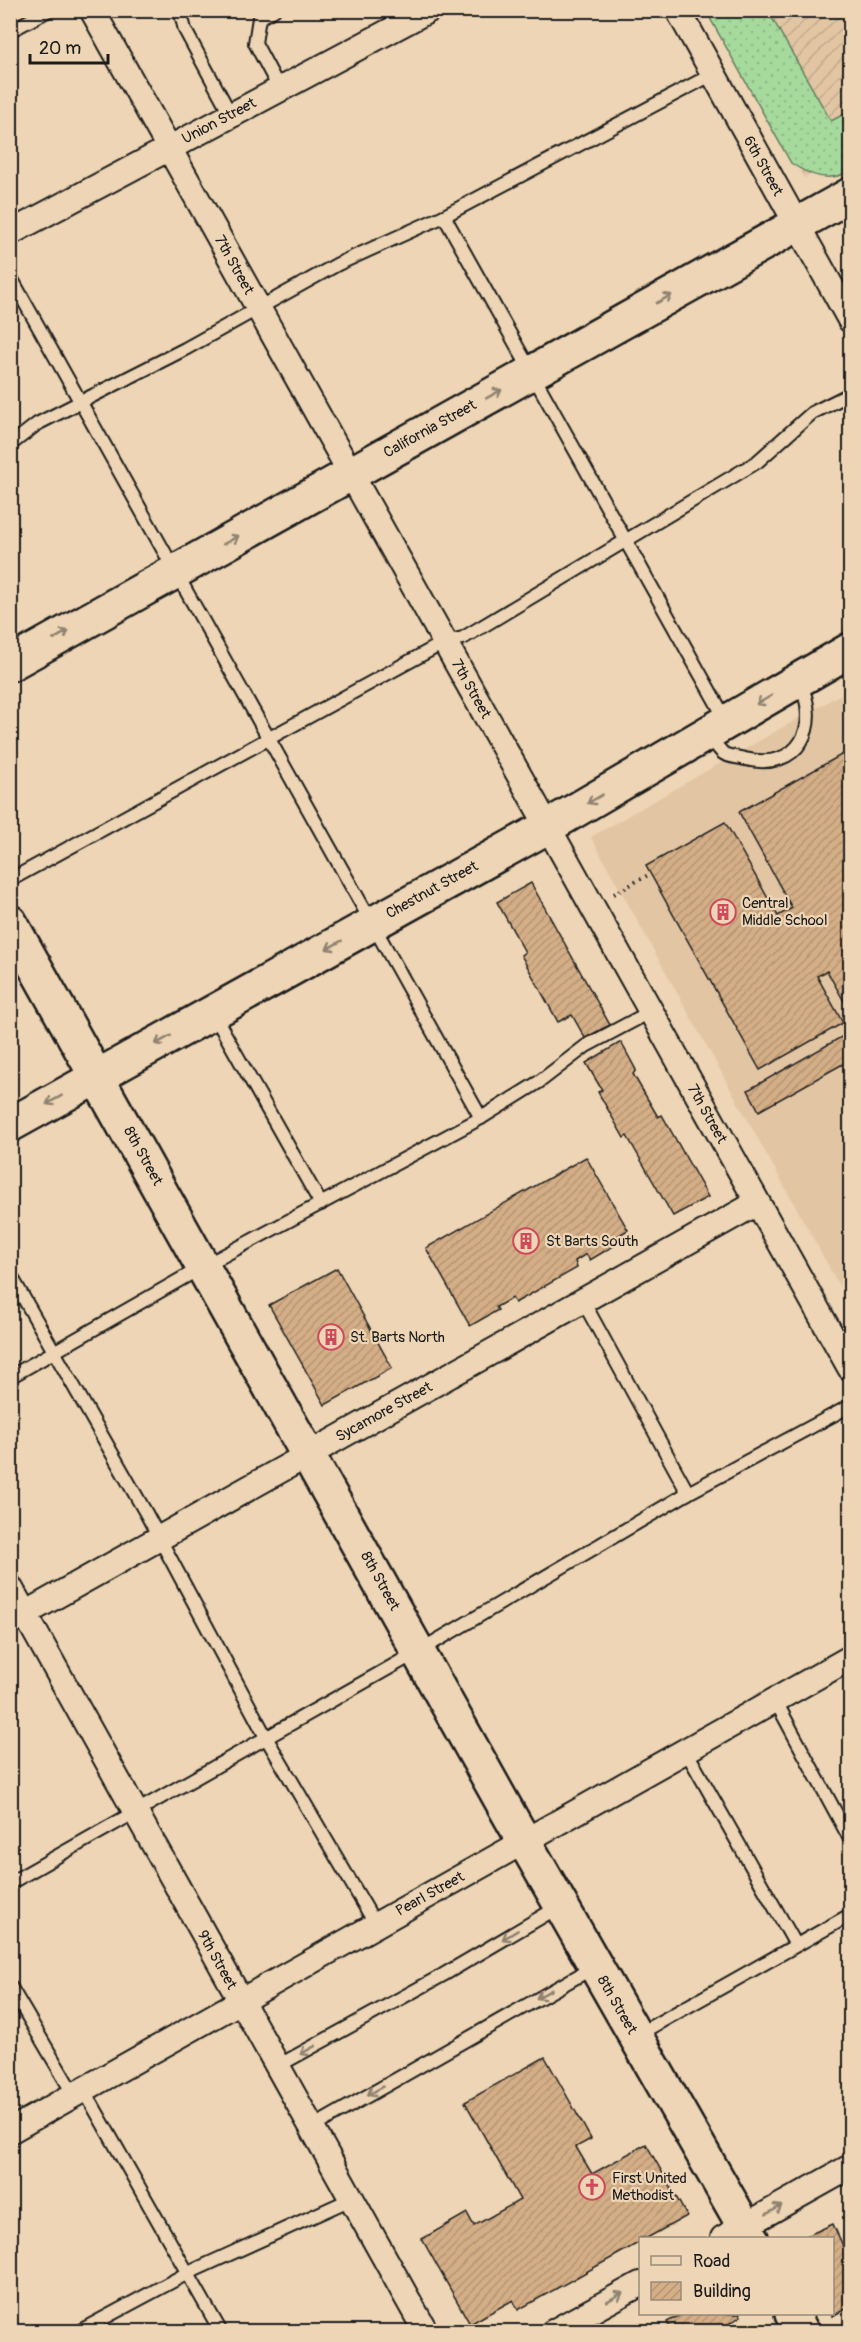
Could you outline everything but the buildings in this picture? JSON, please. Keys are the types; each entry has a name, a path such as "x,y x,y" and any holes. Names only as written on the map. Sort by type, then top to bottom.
{"street":[{"name":"7th Street","path":"92,10 850,1368"},
{"name":"Union Street","path":"10,233 429,10"},
{"name":"6th Street","path":"678,10 850,320"},
{"name":"California Street","path":"10,664 850,195"},
{"name":"Chestnut Street","path":"10,1125 547,827 850,650"},
{"name":"8th Street","path":"10,922 635,2036 739,2235"},
{"name":"Sycamore Street","path":"18,1617 758,1203"},
{"name":"9th Street","path":"10,1587 18,1617 136,1814 426,2331"},
{"name":"Pearl Street","path":"10,2131 850,1658"},
{"path":"739,2235 850,2166"},
{"path":"553,2331 587,2323 639,2284"},
{"path":"793,2315 802,2331"}],"lane":[{"path":"10,31 49,10"},
{"path":"180,10 185,30 231,115"},
{"path":"274,10 259,18 255,44 280,90"},
{"path":"10,446 37,424 185,349 338,264 444,216 712,74"},
{"path":"444,216 533,372 625,543 717,727 724,754 754,761 777,760 796,750 809,723 808,699 798,680"},
{"path":"10,276 270,737 481,1118"},
{"path":"10,880 445,642 463,638 757,462 812,414 850,394"},
{"path":"213,1012 321,1204"},
{"path":"10,1377 204,1266 481,1118 538,1082 586,1046 650,1012"},
{"path":"10,1274 159,1538 267,1738 376,1925"},
{"path":"583,1301 688,1493"},
{"path":"10,1883 136,1814 419,1652 688,1493 850,1406"},
{"path":"775,1700 850,1839"},
{"path":"686,1751 796,1945"},
{"path":"276,2067 443,1975 561,1905"},
{"path":"635,2036 850,1915"},
{"path":"311,2128 595,1966"},
{"path":"10,1986 79,2093 221,2331"},
{"path":"78,2331 188,2273 351,2199"}],"path":[{"path":"614,894 650,874"}],"shaded area":[{"path":"714,11 850,11 850,151 804,178"},
{"path":"850,689 850,1305 591,837"}],"green space":[{"path":"706,11 768,11 831,121 850,111 850,171 835,177 827,177 812,174 791,163"}],"place":[{"name":"Central Middle School","path":"723,912"},
{"name":"St Barts South","path":"526,1241"},
{"name":"St. Barts North","path":"331,1337"},
{"name":"First United Methodist","path":"592,2187"}]}
